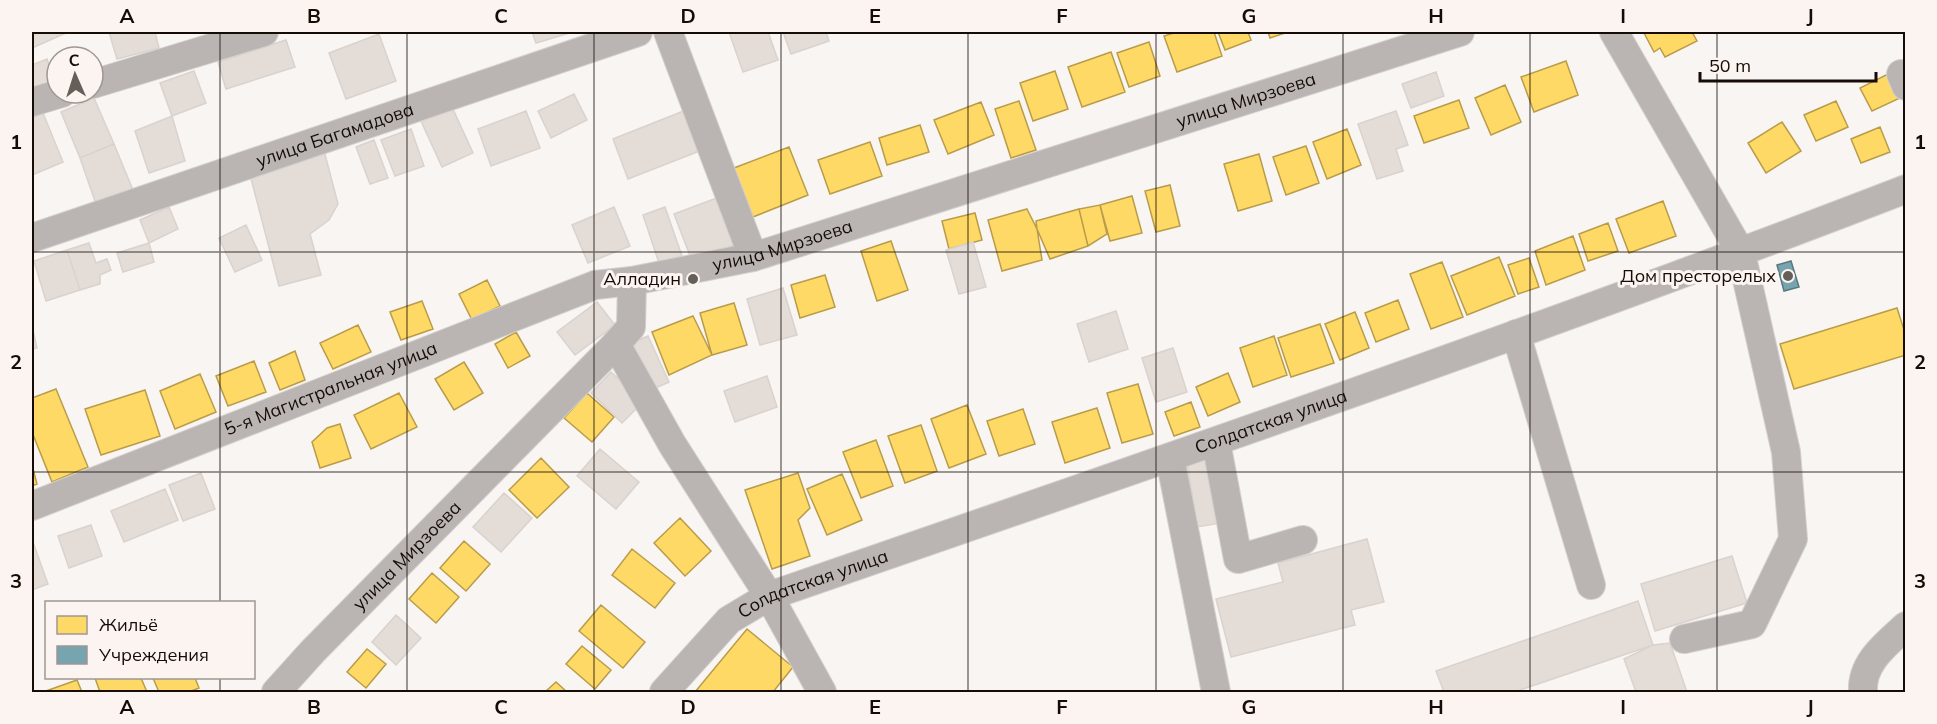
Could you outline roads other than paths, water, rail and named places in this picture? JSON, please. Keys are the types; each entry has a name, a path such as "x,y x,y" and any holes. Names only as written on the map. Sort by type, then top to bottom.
{"street":[{"path":"105,80 264,32"},
{"name":"улица Багамадова","path":"32,238 638,32"},
{"path":"668,32 753,257"},
{"name":"улица Мирзоева","path":"281,686 631,327 632,281 753,257 1460,32"},
{"path":"1614,32 1741,253 1786,452 1793,539 1752,624 1684,639"},
{"name":"Солдатская улица","path":"663,693 729,620 769,596 1216,442 1741,253 1905,189"},
{"name":"5-я Магистральная улица","path":"32,506 595,285 632,281"},
{"path":"1516,334 1592,585"},
{"path":"616,344 672,444 769,596 822,693"},
{"path":"1216,442 1238,559 1303,540"},
{"path":"1170,458 1216,693"},
{"path":"1863,693 1863,685 1872,657 1905,626"},
{"path":"255,693 281,686"}],"place":[{"name":"Дом престорелых","path":"1788,276"},
{"name":"Алладин","path":"693,279"}]}
